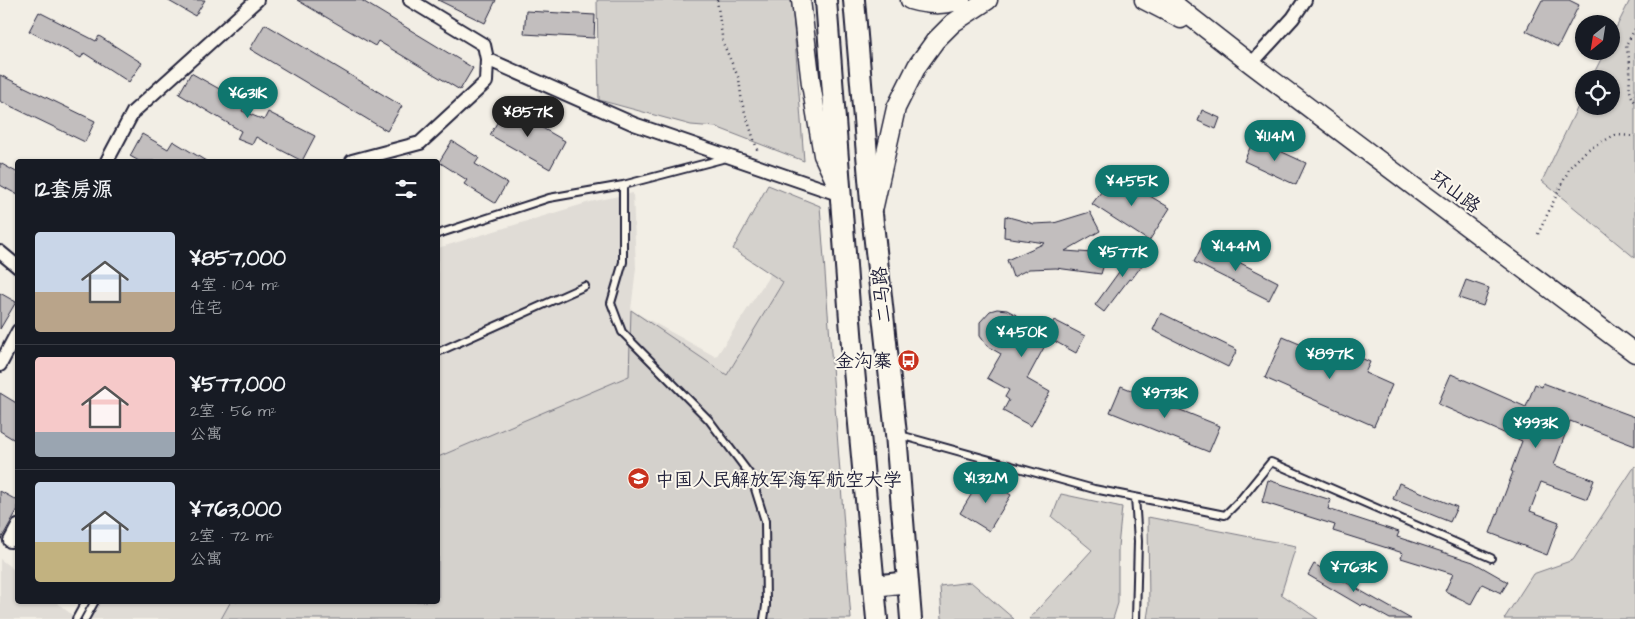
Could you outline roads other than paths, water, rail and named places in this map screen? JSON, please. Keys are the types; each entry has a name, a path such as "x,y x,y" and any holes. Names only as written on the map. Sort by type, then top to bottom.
{"main road":[{"path":"801,0 811,84 823,155 841,195"},
{"name":"二马路","path":"826,0 853,360 877,619"},
{"name":"二马路","path":"854,0 872,214 896,434 911,619"},
{"path":"910,0 929,5 948,4 961,0"},
{"path":"872,214 896,108 917,66 953,23 988,0"},
{"path":"1144,0 1214,36"},
{"path":"1169,0 1214,36"},
{"name":"环山路","path":"1214,36 1635,353"},
{"path":"874,586 908,582"}],"street":[{"path":"108,159 133,112 257,0"},
{"path":"360,159 420,143 486,82 487,59 484,45 410,0"},
{"path":"1251,64 1293,18 1305,0"},
{"path":"487,59 634,124 841,195"},
{"path":"0,252 15,264"},
{"path":"0,365 15,337"},
{"path":"10,541 15,532"}],"lane":[{"path":"440,233 549,198 623,185 729,157"},
{"path":"623,185 623,262 611,303 622,332 709,420 752,476 765,522 766,606 764,619"},
{"path":"440,351 585,286"},
{"path":"896,434 1094,489 1225,516 1271,462 1491,558"},
{"path":"1135,497 1138,541 1136,619"},
{"path":"76,619 84,604"},
{"path":"85,619 93,604"}],"place":[{"name":"金沟寨","path":"908,360"},
{"name":"中国人民解放军海军航空大学","path":"639,479"}]}
